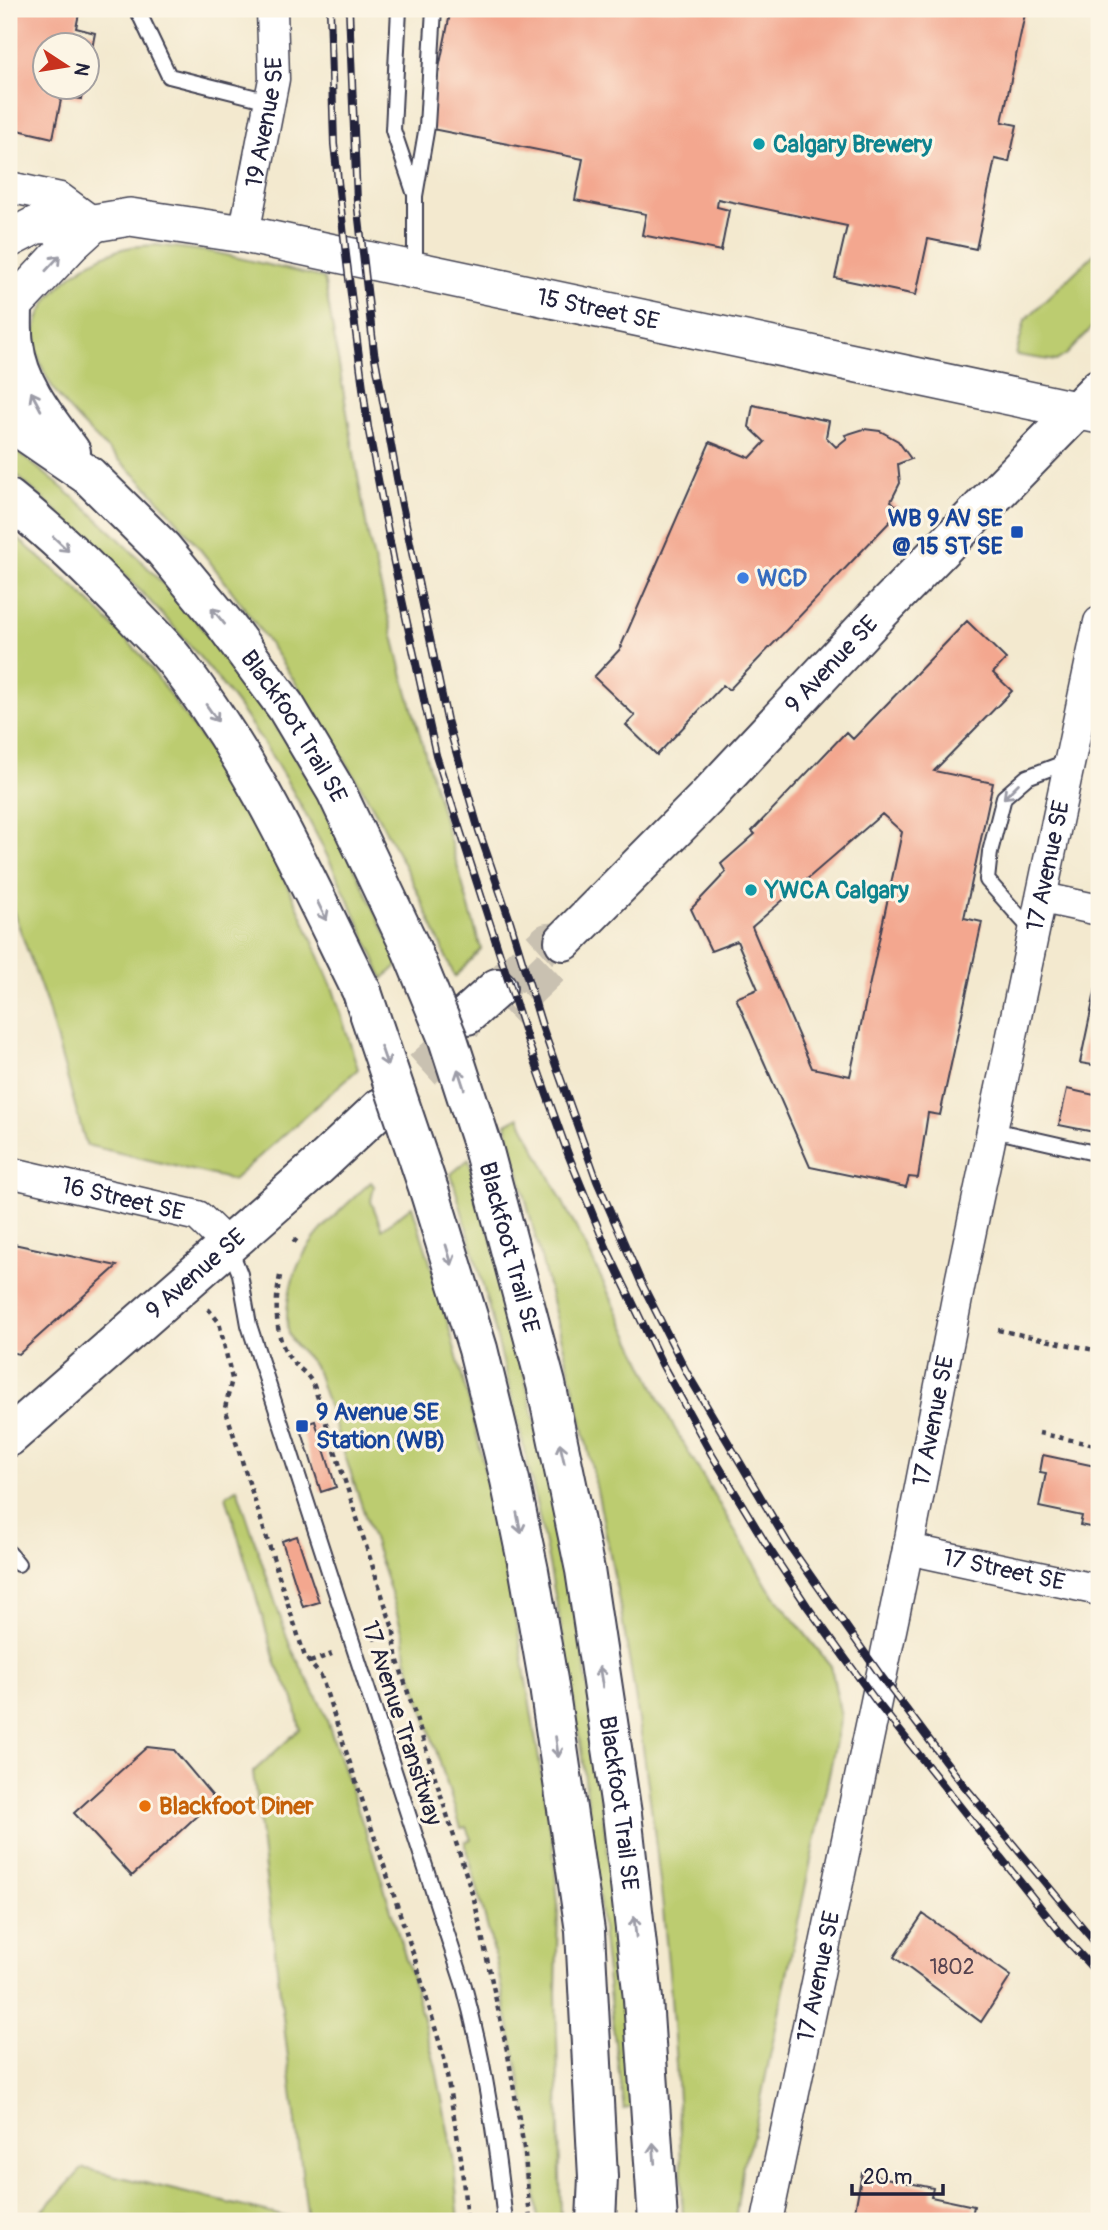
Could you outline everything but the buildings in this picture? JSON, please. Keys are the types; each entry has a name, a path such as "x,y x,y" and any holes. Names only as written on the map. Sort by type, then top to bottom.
{"main road":[{"path":"11,307 13,346 23,376 43,413 89,476"},
{"name":"9 Avenue SE","path":"564,941 705,799 881,611 1092,404"},
{"name":"Blackfoot Trail SE","path":"9,421 89,476 163,549 224,623 286,707 336,791 411,949 448,1040 482,1144 546,1384 585,1570 624,1827 643,1999 658,2221"},
{"path":"9,499 37,521 105,585 172,657 232,742 282,830 362,992 429,1190 478,1349 529,1571 585,1931 592,2022 598,2177 596,2221"},
{"path":"472,1026 501,999"},
{"name":"9 Avenue SE","path":"15,1423 228,1245 380,1108"},
{"path":"592,2022 621,2221"}],"street":[{"name":"19 Avenue SE","path":"244,233 274,79 272,9"},
{"path":"9,187 60,198 94,223 11,307"},
{"name":"15 Street SE","path":"9,239 36,225 94,223 130,218 244,233 415,271 1092,404"},
{"name":"17 Avenue SE","path":"767,2221 908,1549 961,1278 1071,760 1095,667 1099,622"},
{"path":"1042,898 1099,910"},
{"name":"16 Street SE","path":"9,1171 198,1216 228,1245"},
{"name":"17 Street SE","path":"908,1549 1099,1590"}],"lane":[{"path":"137,9 169,76 270,101"},
{"path":"399,9 393,130 415,196"},
{"path":"415,271 415,196 427,126 434,9"},
{"path":"1035,934 987,880 990,852 1004,797 1027,777 1071,760"},
{"path":"993,1130 1099,1153"},
{"name":"17 Avenue Transitway","path":"228,1245 240,1274 249,1325 464,1986 489,2096 505,2221"}],"path":[{"path":"281,1276 277,1303 283,1345 290,1359 308,1374 314,1386 394,1632 399,1664 474,1899 526,2154 530,2221"},
{"path":"270,1305 277,1303"},
{"path":"207,1308 219,1322 232,1379 225,1408 305,1657 321,1676 415,1959 444,2058 461,2158 467,2221"},
{"path":"998,1330 1099,1351"},
{"path":"1039,1433 1099,1446"},
{"path":"369,1640 394,1632"},
{"path":"310,1662 337,1652"}],"green space":[{"path":"156,245 213,252 324,278 368,535 403,676 481,949 455,977 414,884 380,821 337,747 275,652 188,534 150,490 67,407 42,368 36,347 36,330 40,314 60,286 104,255 128,248"},
{"path":"1099,249 1099,320 1067,354 1056,361 1016,355 1025,320"},
{"path":"9,446 91,513 168,589 204,630 269,716 325,810 400,963 383,979 325,851 303,809 254,729 227,691 148,598 9,468"},
{"path":"9,531 79,591 141,655 211,752 260,830 299,909 333,989 358,1069 233,1180 86,1145 46,1002 9,899"},
{"path":"519,1117 671,1422 769,1589 831,1666 841,1717 753,2137 743,2164 735,2221 683,2221 669,1967 638,1715 625,1632 586,1442 506,1124"},
{"path":"469,1159 499,1266 577,1604 639,2106 624,2109 586,1783 555,1594 508,1383 451,1174"},
{"path":"371,1182 374,1186 371,1201 382,1229 412,1206 440,1294 473,1417 518,1631 553,1846 558,1905 556,1993 561,2221 538,2221 530,2129 495,1956 465,1842 471,1839 466,1827 461,1828 406,1657 404,1638 391,1593 319,1377 312,1363 291,1339 288,1330 289,1296 300,1261 331,1219"},
{"path":"237,1488 290,1646 323,1709 379,1871 413,1982 436,2068 453,2156 459,2221 308,2221 253,1772 300,1729 294,1699 277,1666 226,1496"},
{"path":"83,2168 303,2221 33,2221"}],"tunnel":[{"path":"497,988 548,942 564,941 555,963 505,1011"},
{"path":"380,1108 455,1040 465,1020"}],"railway":[{"path":"330,9 334,144 346,255 368,427 394,563 436,755 528,1042 568,1154 606,1247 662,1364 712,1455 766,1544 876,1701 1064,1937 1099,1975"},
{"path":"349,9 357,201 374,352 401,500 447,720 479,831 543,1029 597,1181 641,1282 687,1373 789,1545 881,1676 961,1782 1099,1947"}],"place":[{"name":"Calgary Brewery","path":"759,144"},
{"name":"WB 9 AV SE @ 15 ST SE","path":"1017,532"},
{"name":"WCD","path":"743,578"},
{"name":"YWCA Calgary","path":"751,890"},
{"name":"9 Avenue SE Station (WB)","path":"302,1426"},
{"name":"Blackfoot Diner","path":"145,1806"}]}
